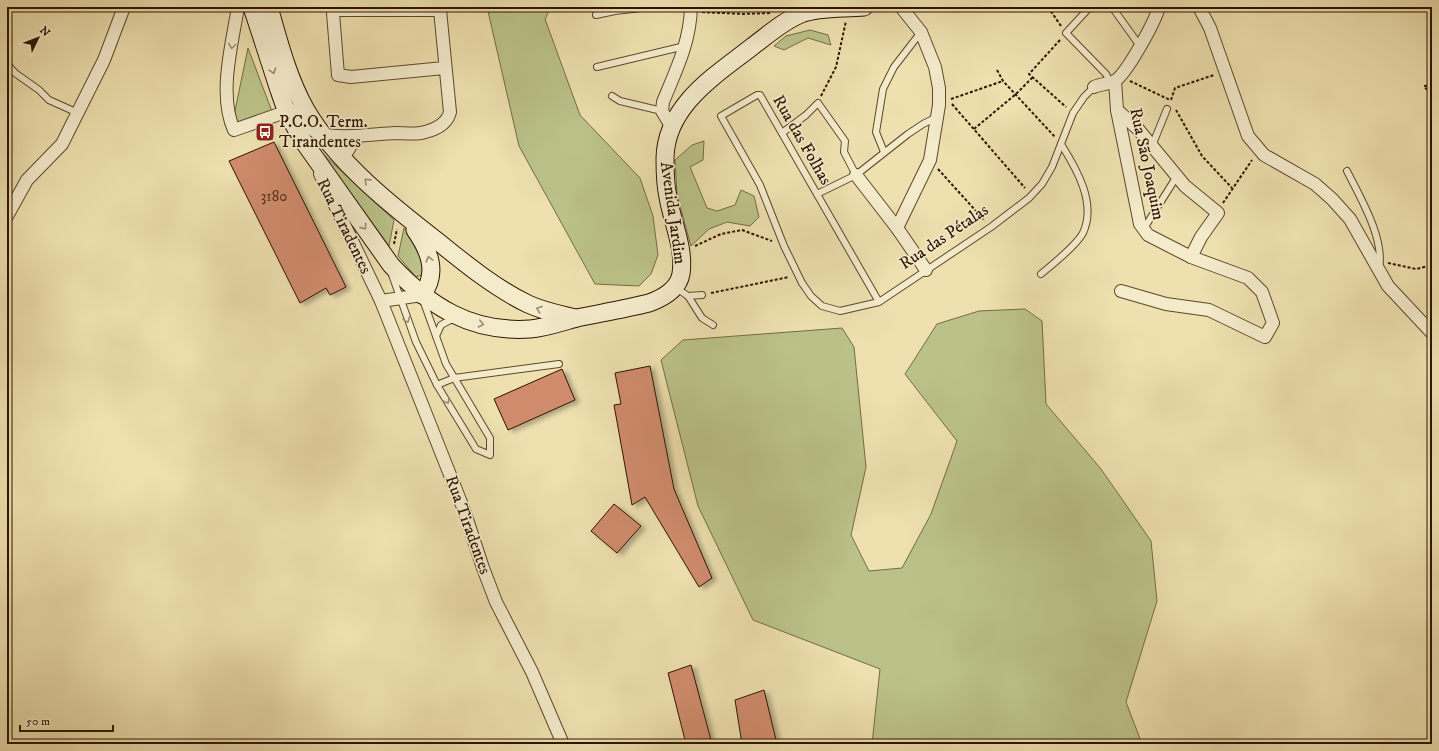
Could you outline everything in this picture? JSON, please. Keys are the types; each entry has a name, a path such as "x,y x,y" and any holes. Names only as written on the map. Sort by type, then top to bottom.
{"street":[{"path":"7,216 27,180 62,144 104,60 124,7"},
{"path":"238,7 227,96 228,115 234,130 286,110 294,111 310,129 322,134 358,136 394,133 424,133 442,125 448,120 450,112 444,68 441,14 438,9 336,10 333,13 338,75 351,77 444,68"},
{"name":"Rua Tiradentes","path":"252,7 286,110 308,150 381,302 464,510 496,602 532,672 563,744"},
{"name":"Rua Tiradentes","path":"269,7 291,78 306,110 322,134 402,220"},
{"path":"897,228 930,160 938,117 939,88 936,67 921,32 901,7"},
{"path":"1115,79 1140,46 1156,17 1159,7"},
{"path":"1199,7 1210,28 1248,136 1261,152 1315,184 1332,199 1350,220 1379,266 1388,286 1432,333"},
{"name":"Avenida Jardim","path":"422,295 457,317 482,324 513,329 543,327 577,318 649,303 682,291 681,253 665,177 665,156 671,126 688,101 708,82 791,15 816,10 856,8"},
{"path":"671,126 662,110 669,86 686,46 695,9"},
{"path":"286,110 290,96 291,78"},
{"name":"Rua das Pétalas","path":"1094,87 1115,79"},
{"name":"Rua São Joaquim","path":"1115,79 1117,110 1140,224 1143,230 1148,235 1191,258 1248,278 1258,286 1262,292 1273,323 1265,337 1209,310 1166,304 1121,291"},
{"path":"1117,110 1138,129 1185,186 1218,213 1201,237 1191,258"},
{"path":"343,158 358,136"},
{"name":"Rua Tiradentes","path":"308,150 390,256 408,283 422,295"},
{"path":"856,175 897,228 926,270"},
{"path":"381,302 422,295 431,278 431,264 422,240 402,220"},
{"name":"Avenida Jardim","path":"402,220 515,298 545,311 577,318"}],"lane":[{"path":"596,15 650,7"},
{"path":"1090,7 1066,33 1106,74 1115,79"},
{"path":"1112,7 1140,46"},
{"path":"884,152 876,132 883,89 894,67 921,32"},
{"path":"597,67 686,46"},
{"path":"7,64 15,73 39,90 49,100 78,113"},
{"name":"Rua das Pétalas","path":"784,246 798,275 811,296 822,306 831,310 840,311 879,302 991,228 1032,195 1042,184 1052,167 1073,113 1084,97 1094,87"},
{"name":"Rua das Folhas","path":"784,246 760,185 720,117 757,95 760,95 879,302"},
{"path":"612,96 620,101 662,110"},
{"path":"782,133 806,115 818,103 845,141 844,152 856,175"},
{"path":"1152,146 1167,109"},
{"path":"816,194 856,175 884,152 923,124 938,117"},
{"path":"1041,274 1060,259 1083,233 1087,214 1084,190 1075,167 1061,144"},
{"path":"1347,171 1364,206 1375,235 1379,266"},
{"path":"1143,230 1177,176"},
{"name":"Rua Tiradentes","path":"390,256 399,298 416,342 437,385 476,449 490,455 490,438 454,378"},
{"path":"682,291 702,295"},
{"path":"682,291 702,318 713,326"},
{"path":"422,295 444,359 454,378"},
{"path":"436,336 445,322 457,317"},
{"path":"437,385 454,378 560,364"}],"path":[{"path":"1048,7 1066,33 1029,74 1073,113"},
{"path":"818,103 836,66 856,8"},
{"path":"695,9 705,14 774,13"},
{"path":"997,70 1003,81 1061,144"},
{"path":"1171,100 1175,88 1225,71"},
{"path":"974,129 1016,94 1033,77"},
{"path":"1115,79 1136,85 1171,100 1202,156 1232,188"},
{"path":"1003,81 948,100 1032,195"},
{"path":"1432,85 1424,86 1432,96"},
{"path":"1218,213 1250,161 1261,152"},
{"path":"930,160 991,228"},
{"path":"390,256 402,220"},
{"path":"681,253 721,234 742,230 784,246"},
{"path":"1379,266 1416,269 1432,265"},
{"path":"702,295 798,275"}],"green space":[{"path":"487,7 551,7 545,19 580,115 640,178 653,216 658,255 651,274 639,286 595,284 519,146"},
{"path":"810,30 828,35 831,45 808,38 784,50 774,46 786,36"},
{"path":"248,48 273,114 232,125"},
{"path":"704,141 703,160 690,167 707,208 717,211 735,205 741,190 754,196 759,217 750,226 727,222 709,229 691,246 677,195 675,160 692,145"},
{"path":"321,152 394,220 389,246"},
{"path":"404,228 412,239 423,261 424,274 416,277 398,256"},
{"path":"1025,309 1042,321 1046,404 1101,469 1151,541 1157,601 1126,702 1142,744 872,744 880,669 753,620 698,506 661,360 683,340 842,328 854,347 866,467 851,535 869,571 902,568 931,514 957,441 905,374 937,324 979,311"}],"building":[{"path":"274,142 346,287 330,295 326,288 300,303 229,161"},
{"path":"650,366 674,489 712,578 699,587 645,497 632,505 614,405 621,404 615,373"},
{"path":"562,369 575,400 508,430 494,399"},
{"path":"614,504 641,526 617,553 591,531"},
{"path":"691,665 712,744 686,744 668,673"},
{"path":"764,690 777,744 742,744 735,700"}],"place":[{"name":"P.C.O. Term. Tirandentes","path":"265,132"}]}
